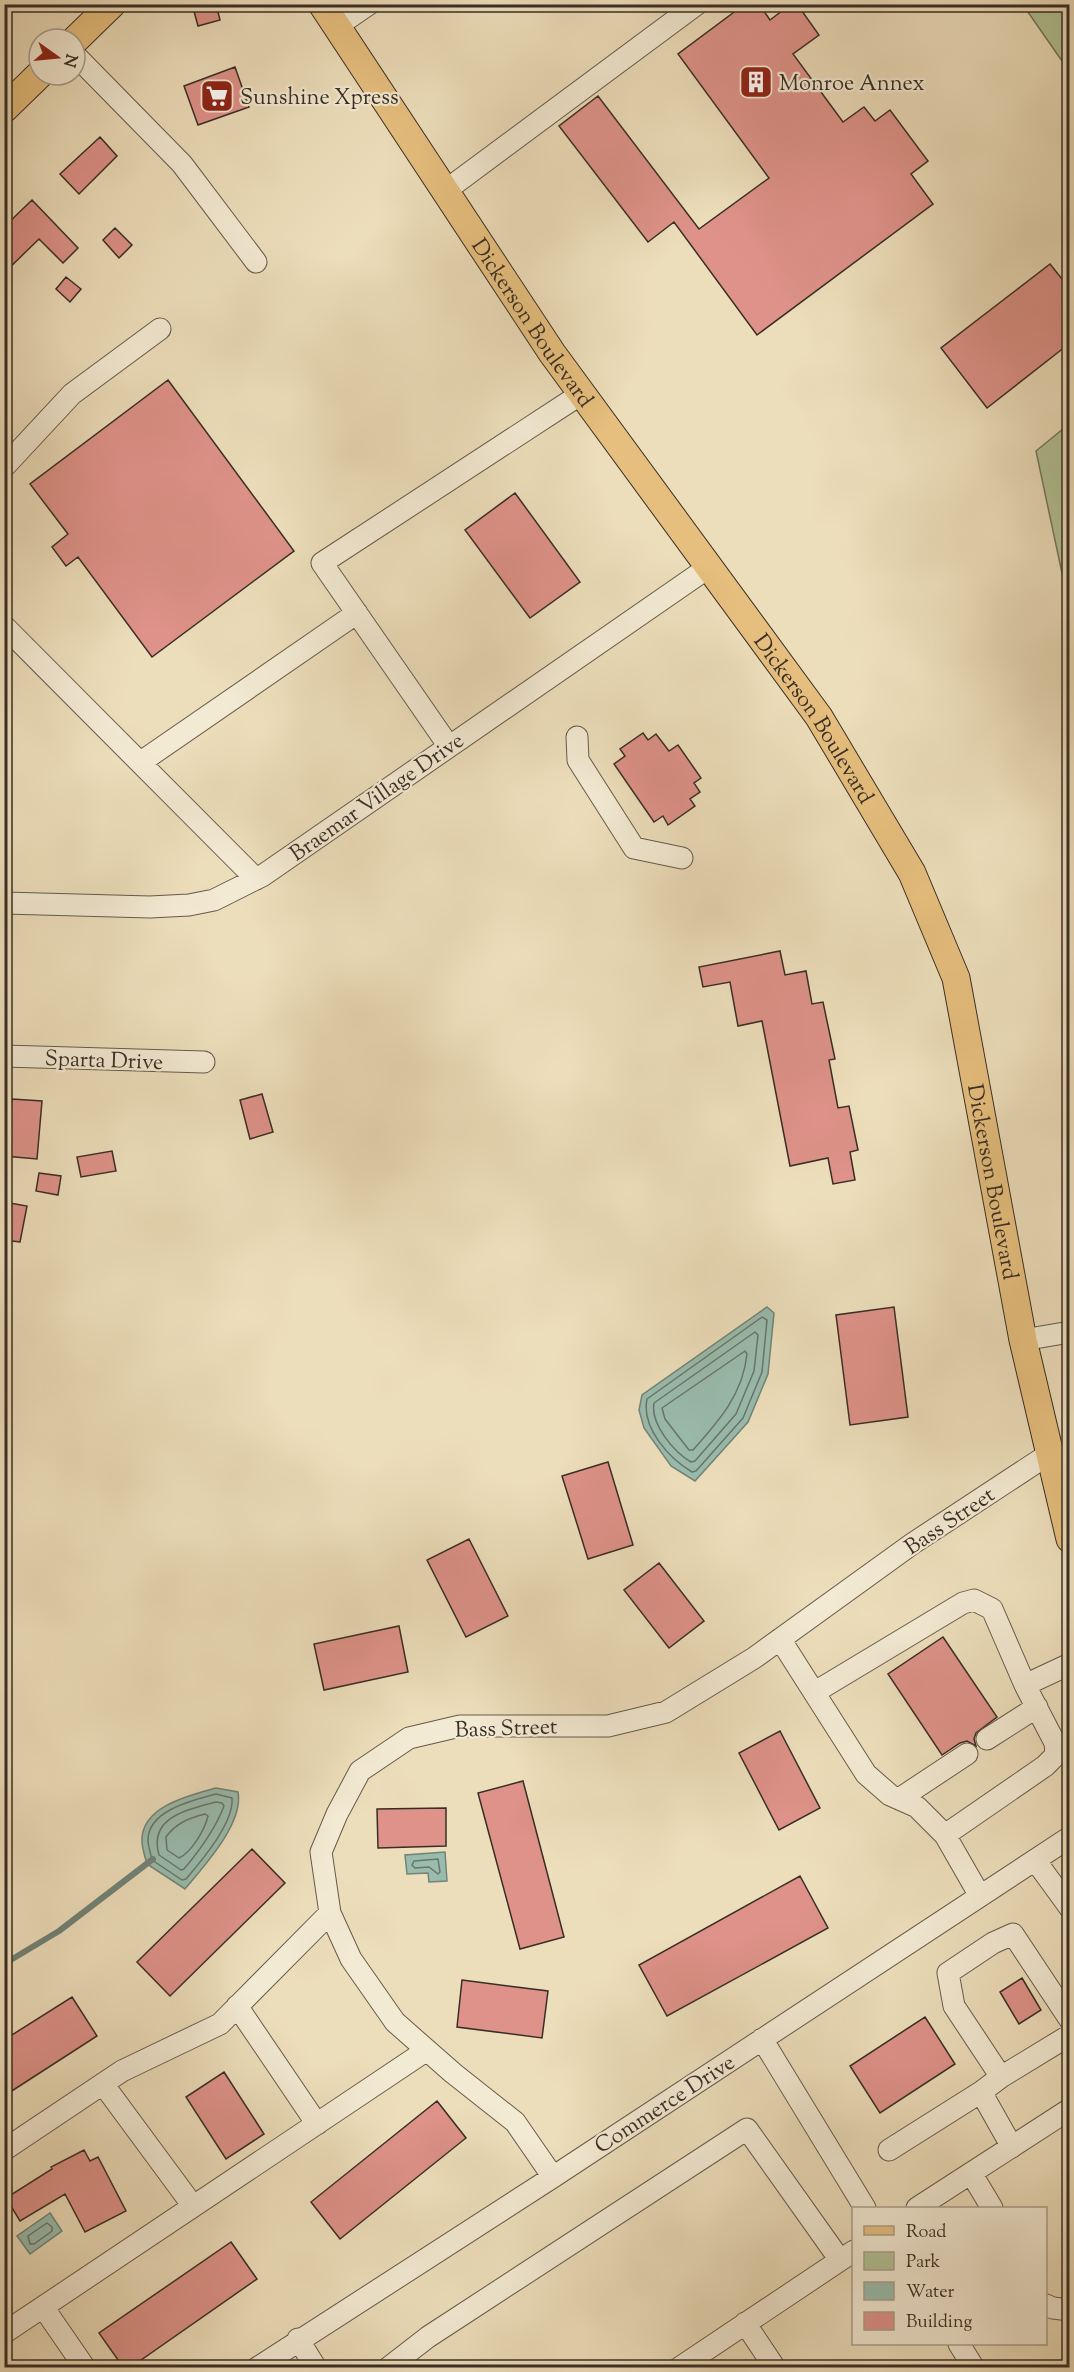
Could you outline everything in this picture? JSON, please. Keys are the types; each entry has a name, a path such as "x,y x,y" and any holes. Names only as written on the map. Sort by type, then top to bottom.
{"main road":[{"path":"87,28 112,4"},
{"name":"Dickerson Boulevard","path":"330,15 581,394 819,717 912,873 956,978 1023,1340 1049,1454 1065,1498 1070,1539"},
{"path":"4,109 27,87"}],"street":[{"path":"330,15 369,4"},
{"path":"446,191 697,4"},
{"path":"87,67 182,164 256,262"},
{"path":"4,467 72,394 160,329"},
{"path":"448,745 322,562 581,394"},
{"name":"Braemar Village Drive","path":"4,903 150,907 189,905 214,900 256,879 709,567"},
{"path":"141,762 357,613"},
{"path":"4,626 256,879"},
{"path":"577,737 578,760 634,848 682,858"},
{"name":"Sparta Drive","path":"4,1056 204,1062"},
{"path":"1023,1340 1070,1332"},
{"name":"Bass Street","path":"553,2177 515,2122 395,2022 351,1959 330,1913 321,1852 337,1814 360,1771 409,1738 460,1726 608,1726 666,1712 754,1658 912,1544 1049,1454"},
{"path":"815,1692 963,1603 974,1600 992,1609 1025,1685 1055,1743 1056,1755 1045,1766 945,1835"},
{"path":"780,1639 866,1774 890,1794 917,1807 945,1835 980,1896"},
{"path":"1025,1685 1070,1664"},
{"path":"987,1739 1037,1707"},
{"path":"890,1794 967,1754"},
{"name":"Commerce Drive","path":"257,2367 553,2177 1070,1837"},
{"path":"1035,1860 1070,1908"},
{"path":"4,2150 122,2071 220,2024 330,1913"},
{"path":"1001,2077 954,2006 948,1973 993,1943 1013,1934 1070,2020"},
{"path":"237,2006 317,2124"},
{"path":"890,2150 1070,2035"},
{"path":"762,2039 864,2207"},
{"path":"4,2333 427,2050"},
{"path":"103,2084 193,2206"},
{"path":"981,2092 1011,2147"},
{"path":"919,2207 1070,2109"},
{"path":"388,2367 428,2337 747,2129 847,2256 679,2367"},
{"path":"971,2173 991,2207"},
{"path":"43,2307 85,2367"},
{"path":"745,2323 775,2367"},
{"path":"298,2339 316,2367"},
{"path":"960,2345 974,2367"}],"green space":[{"path":"1023,5 1069,5 1069,71"},
{"path":"1069,424 1069,606 1036,451"}],"water":[{"path":"767,1307 774,1313 768,1374 748,1422 695,1481 671,1466 644,1428 639,1410 642,1395"},
{"path":"216,1788 238,1792 235,1817 221,1844 185,1889 147,1864 142,1844 144,1829 158,1811 169,1804"},
{"path":"445,1852 447,1881 429,1882 428,1873 407,1874 405,1855"},
{"path":"50,2213 62,2231 30,2254 17,2236"}],"building":[{"path":"192,4 216,4 220,20 198,26"},
{"path":"745,4 759,4 770,20 791,4 797,4 819,35 793,54 843,122 864,107 875,121 890,110 928,161 911,174 933,204 757,335 674,222 648,242 559,126 598,96 699,229 769,178 678,54"},
{"name":"Sunshine Xpress","path":"235,67 249,107 198,125 184,86"},
{"path":"100,137 117,156 79,194 60,174"},
{"path":"32,200 78,248 63,263 39,239 4,273 4,227"},
{"path":"115,228 132,245 119,258 103,240"},
{"path":"1050,264 1070,289 1070,343 987,408 941,348"},
{"path":"66,277 81,289 70,302 56,289"},
{"path":"168,380 294,551 152,657 78,557 66,566 52,547 68,534 30,484"},
{"path":"515,493 580,582 530,618 465,530"},
{"path":"643,733 648,740 656,734 669,751 678,745 701,778 694,783 700,792 690,799 695,806 668,825 663,816 654,822 614,764 625,756 620,749"},
{"path":"780,951 785,975 806,971 812,1004 823,1002 835,1059 829,1060 838,1108 849,1106 858,1150 850,1152 855,1180 833,1184 828,1158 790,1166 762,1021 738,1026 730,982 703,987 699,967"},
{"path":"262,1094 273,1132 250,1139 240,1100"},
{"path":"12,1099 42,1101 37,1159 4,1156 4,1132 9,1132"},
{"path":"112,1151 116,1171 81,1177 77,1157"},
{"path":"39,1173 61,1176 58,1195 36,1191"},
{"path":"4,1202 27,1206 20,1242 4,1240"},
{"path":"894,1307 908,1417 850,1425 836,1315"},
{"path":"608,1462 633,1545 588,1559 562,1476"},
{"path":"469,1539 508,1616 466,1637 427,1560"},
{"path":"659,1563 704,1621 669,1648 624,1590"},
{"path":"399,1626 408,1672 324,1690 314,1644"},
{"path":"943,1637 997,1717 976,1733 974,1739 976,1746 967,1741 942,1755 888,1674"},
{"path":"780,1731 820,1808 779,1830 739,1753"},
{"path":"523,1781 564,1937 520,1949 478,1793"},
{"path":"446,1808 446,1846 378,1848 377,1809"},
{"path":"252,1849 285,1883 170,1996 137,1962"},
{"path":"800,1876 828,1928 667,2016 639,1965"},
{"path":"1022,1978 1041,2010 1019,2024 1000,1992"},
{"path":"462,1980 548,1991 542,2038 457,2027"},
{"path":"72,1997 97,2036 4,2096 4,2040"},
{"path":"925,2017 955,2064 880,2113 850,2066"},
{"path":"224,2072 264,2134 226,2159 186,2097"},
{"path":"437,2101 466,2138 340,2239 311,2202"},
{"path":"84,2150 90,2161 98,2157 126,2211 85,2232 65,2194 20,2221 6,2198 52,2169 51,2167"},
{"path":"231,2242 257,2279 131,2367 123,2367 99,2333"}],"waterway":[{"path":"4,1964 59,1931 153,1859"}],"place":[{"name":"Monroe Annex","path":"756,82"},
{"name":"Sunshine Xpress","path":"217,96"}]}
